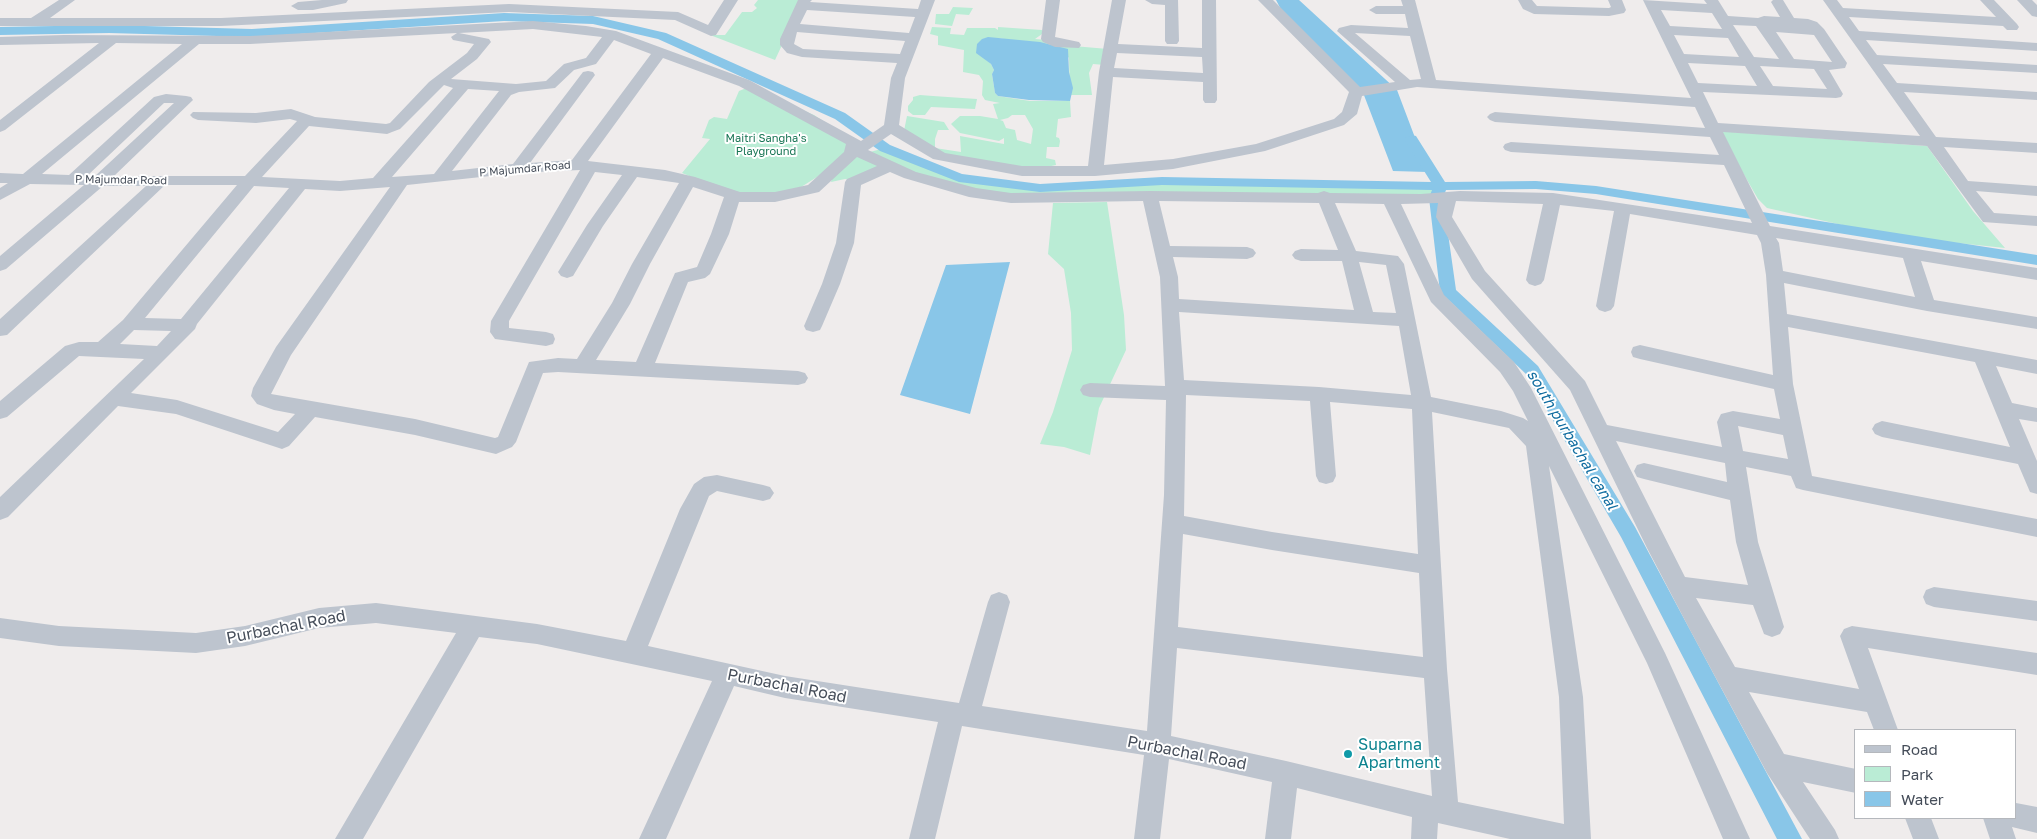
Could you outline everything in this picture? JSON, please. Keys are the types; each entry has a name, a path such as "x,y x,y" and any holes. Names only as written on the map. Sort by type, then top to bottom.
{"street":[{"path":"34,22 68,0"},
{"path":"221,22 262,7 313,6 341,0"},
{"path":"0,22 221,22 509,8 671,15 678,16 711,32 731,0"},
{"path":"1053,0 1048,40 1055,43 1074,44"},
{"path":"1095,171 1106,72 1119,0"},
{"path":"1152,0 1172,1 1172,41"},
{"path":"1209,0 1210,100"},
{"path":"1265,0 1361,91"},
{"path":"1525,0 1528,6 1534,10 1609,12 1619,10 1615,0"},
{"path":"1987,0 2034,49"},
{"path":"2024,0 2037,13"},
{"path":"1778,2 1790,22"},
{"path":"813,189 856,152 890,128 894,95 912,37 926,6 804,3 787,39 792,50 802,53 905,59"},
{"path":"1376,10 1409,5 1429,83"},
{"path":"1835,6 2007,22"},
{"path":"1835,6 1963,185 1989,218 2037,221"},
{"path":"1661,14 1717,10 1763,24 1816,30"},
{"path":"1717,10 1768,91"},
{"path":"1661,14 1732,34"},
{"path":"1661,14 1692,77 1714,130 1770,243 1775,275 1783,384 1803,482 2037,528"},
{"path":"1692,77 1750,62 1840,65 1810,24 1764,20 1763,24"},
{"path":"1763,24 1790,64"},
{"path":"0,41 250,40 550,25 610,34 744,83 854,142 856,152"},
{"path":"792,26 912,37"},
{"path":"198,115 256,118 291,114 313,121 391,128 438,81 472,56 484,42 458,37 456,35 458,29"},
{"path":"1406,84 1344,31 1351,29 1415,32"},
{"path":"438,81 516,88 550,86 569,67 591,61 610,34"},
{"path":"1856,35 2034,49"},
{"path":"0,127 113,40"},
{"path":"0,195 28,178 194,41"},
{"path":"1110,48 1209,53"},
{"path":"546,339 502,334 498,332 500,321 583,165 660,52"},
{"path":"1873,59 2037,69"},
{"path":"890,128 939,156 950,160 1031,171 1131,169 1215,157 1259,148 1318,130 1339,122 1348,114 1354,96 1361,91 1406,84 1692,77 1768,91 1836,94 1836,91 1819,65"},
{"path":"1106,72 1210,78"},
{"path":"518,168 588,75"},
{"path":"378,183 464,84"},
{"path":"1893,87 2037,96"},
{"path":"439,178 502,96 516,88"},
{"path":"0,265 100,181 186,100 166,98 159,100 74,179"},
{"path":"1495,117 2037,148"},
{"path":"98,349 105,347 130,324 174,274 249,181 302,124 313,121"},
{"path":"1511,147 1731,161"},
{"path":"856,152 910,175 974,193 998,197 1029,199 1150,196 1324,196 1421,199 1460,196 1553,198 2037,274"},
{"name":"P Majumdar Road","path":"0,178 100,181 249,181 334,186 439,178 518,168 583,165 633,170 689,180 733,196 767,198 853,182 890,166"},
{"path":"568,272 595,225 633,170"},
{"path":"582,367 621,304 641,264 689,180"},
{"path":"0,330 160,181"},
{"path":"402,181 283,352 263,388 261,396 269,401 310,410 415,428 496,446 509,437 536,367 558,365 798,378"},
{"path":"813,326 831,284 845,243 853,182"},
{"path":"2,507 188,325 300,185"},
{"path":"1963,185 2037,191"},
{"path":"643,369 681,277 699,274 704,270 720,234 733,196"},
{"path":"1148,839 1158,746 1166,636 1176,434 1169,277 1150,196"},
{"path":"1324,196 1349,256 1365,317"},
{"path":"1446,197 1444,217 1478,275 1578,386 1678,586 1776,764 1826,839"},
{"path":"1390,198 1437,298 1507,367 1522,388 1657,660 1737,839"},
{"path":"1535,280 1553,198"},
{"path":"1605,306 1623,208"},
{"path":"1164,251 1247,253"},
{"path":"1910,253 1927,305"},
{"path":"1301,256 1349,256 1392,260 1395,264 1407,320 1422,403 1436,668 1435,810 1424,839"},
{"path":"1775,275 1927,305 2037,323"},
{"path":"1171,305 1407,320"},
{"path":"0,309 21,311"},
{"path":"1778,319 2037,367"},
{"path":"130,324 188,325"},
{"path":"0,412 72,351 98,349 161,353"},
{"path":"1640,352 1783,384"},
{"path":"1983,358 2033,473"},
{"path":"1090,390 1319,394 1422,403 1501,418 1516,423 1527,432 1536,444 1571,696 1578,839"},
{"path":"1319,394 1326,476"},
{"path":"114,398 178,407 282,441 310,410"},
{"path":"2005,409 2037,415"},
{"path":"1772,627 1747,542 1741,494 1727,422 1728,419 1737,418 1792,429"},
{"path":"1882,429 2033,473"},
{"path":"1601,431 1801,470"},
{"path":"1644,471 1741,494"},
{"path":"633,653 691,509 701,490 710,483 717,483 763,493"},
{"path":"1173,523 1272,542 1430,565"},
{"path":"1678,586 1762,596"},
{"path":"1934,597 2037,611"},
{"path":"922,839 960,716 999,602"},
{"name":"Purbachal Road","path":"0,628 59,636 196,643 245,636 319,618 376,613 536,634 633,653 785,687 1158,746 1286,773 1537,836 1570,839"},
{"path":"348,839 473,626"},
{"path":"1166,636 1436,668"},
{"path":"1886,729 1852,636 2037,664"},
{"path":"652,839 726,674"},
{"path":"1728,677 1876,703"},
{"path":"1776,764 1854,781"},
{"path":"1278,839 1286,773"},
{"path":"2017,816 2037,820"},
{"path":"1918,819 1926,839"},
{"path":"1996,819 2003,839"}],"green space":[{"path":"758,0 803,0 775,60 710,35 725,35 742,12 752,12 757,8 754,5"},
{"path":"953,7 973,8 969,15 956,14 952,26 935,24 936,14 949,14"},
{"path":"932,27 951,28 950,34 964,35 967,28 995,28 998,30 998,27 1042,30 1042,34 1035,39 1061,41 1073,46 1108,49 1105,65 1093,64 1089,73 1092,95 1070,95 1069,58 1058,46 997,38 982,39 982,56 991,64 994,70 992,74 995,93 998,96 1030,101 1070,101 1071,117 1058,119 1056,137 1060,141 1059,147 1047,147 1046,158 1055,160 1056,165 1032,170 941,154 904,131 907,116 944,122 949,130 938,130 935,148 961,152 960,136 1004,144 1004,138 999,141 960,133 951,124 960,116 980,116 998,119 993,104 1000,103 985,100 982,95 983,81 979,75 963,72 964,50 938,45 938,36 930,34","holes":["1012,115 1025,115 1033,129 1031,144 1017,140 1015,130 1006,128 1003,121 1000,120"]},
{"name":"Maitri Sangha's Playground","path":"749,87 814,115 834,128 858,150 890,166 852,180 845,179 831,182 836,165 798,189 777,193 728,192 682,173 710,139 702,138 709,120 714,117 727,119 739,91"},
{"path":"920,95 977,99 975,109 931,107 925,115 913,115 908,111 908,106 913,97"},
{"path":"1719,131 1927,146 1973,211 2005,248 1891,236 1767,208 1758,199"},
{"path":"885,148 959,178 1040,188 1162,181 1441,186 1430,196 1008,196 916,177 870,152"},
{"path":"1107,202 1124,315 1126,350 1099,408 1090,455 1064,447 1040,444 1053,412 1072,350 1071,313 1064,269 1048,254 1053,203"}],"water":[{"path":"1276,0 1299,0 1397,90 1428,172 1393,171 1362,90 1287,21"},
{"path":"988,37 1040,42 1068,49 1069,72 1073,88 1070,101 1029,100 998,96 995,93 992,74 994,70 991,64 976,53 977,44 982,39"},
{"path":"1010,262 970,414 900,395 946,265"}],"waterway":[{"path":"0,31 109,29 252,33 504,17 593,20 662,36 840,116 885,148 959,178 1040,188 1162,181 1441,186"},
{"name":"south purbachal canal","path":"1411,139 1441,186"},
{"path":"1441,186 1536,185 1596,190 2037,260"},
{"name":"south purbachal canal","path":"1441,186 1436,198 1448,292 1532,370 1628,532 1790,839"}],"place":[{"name":"Suparna Apartment","path":"1348,754"}]}
